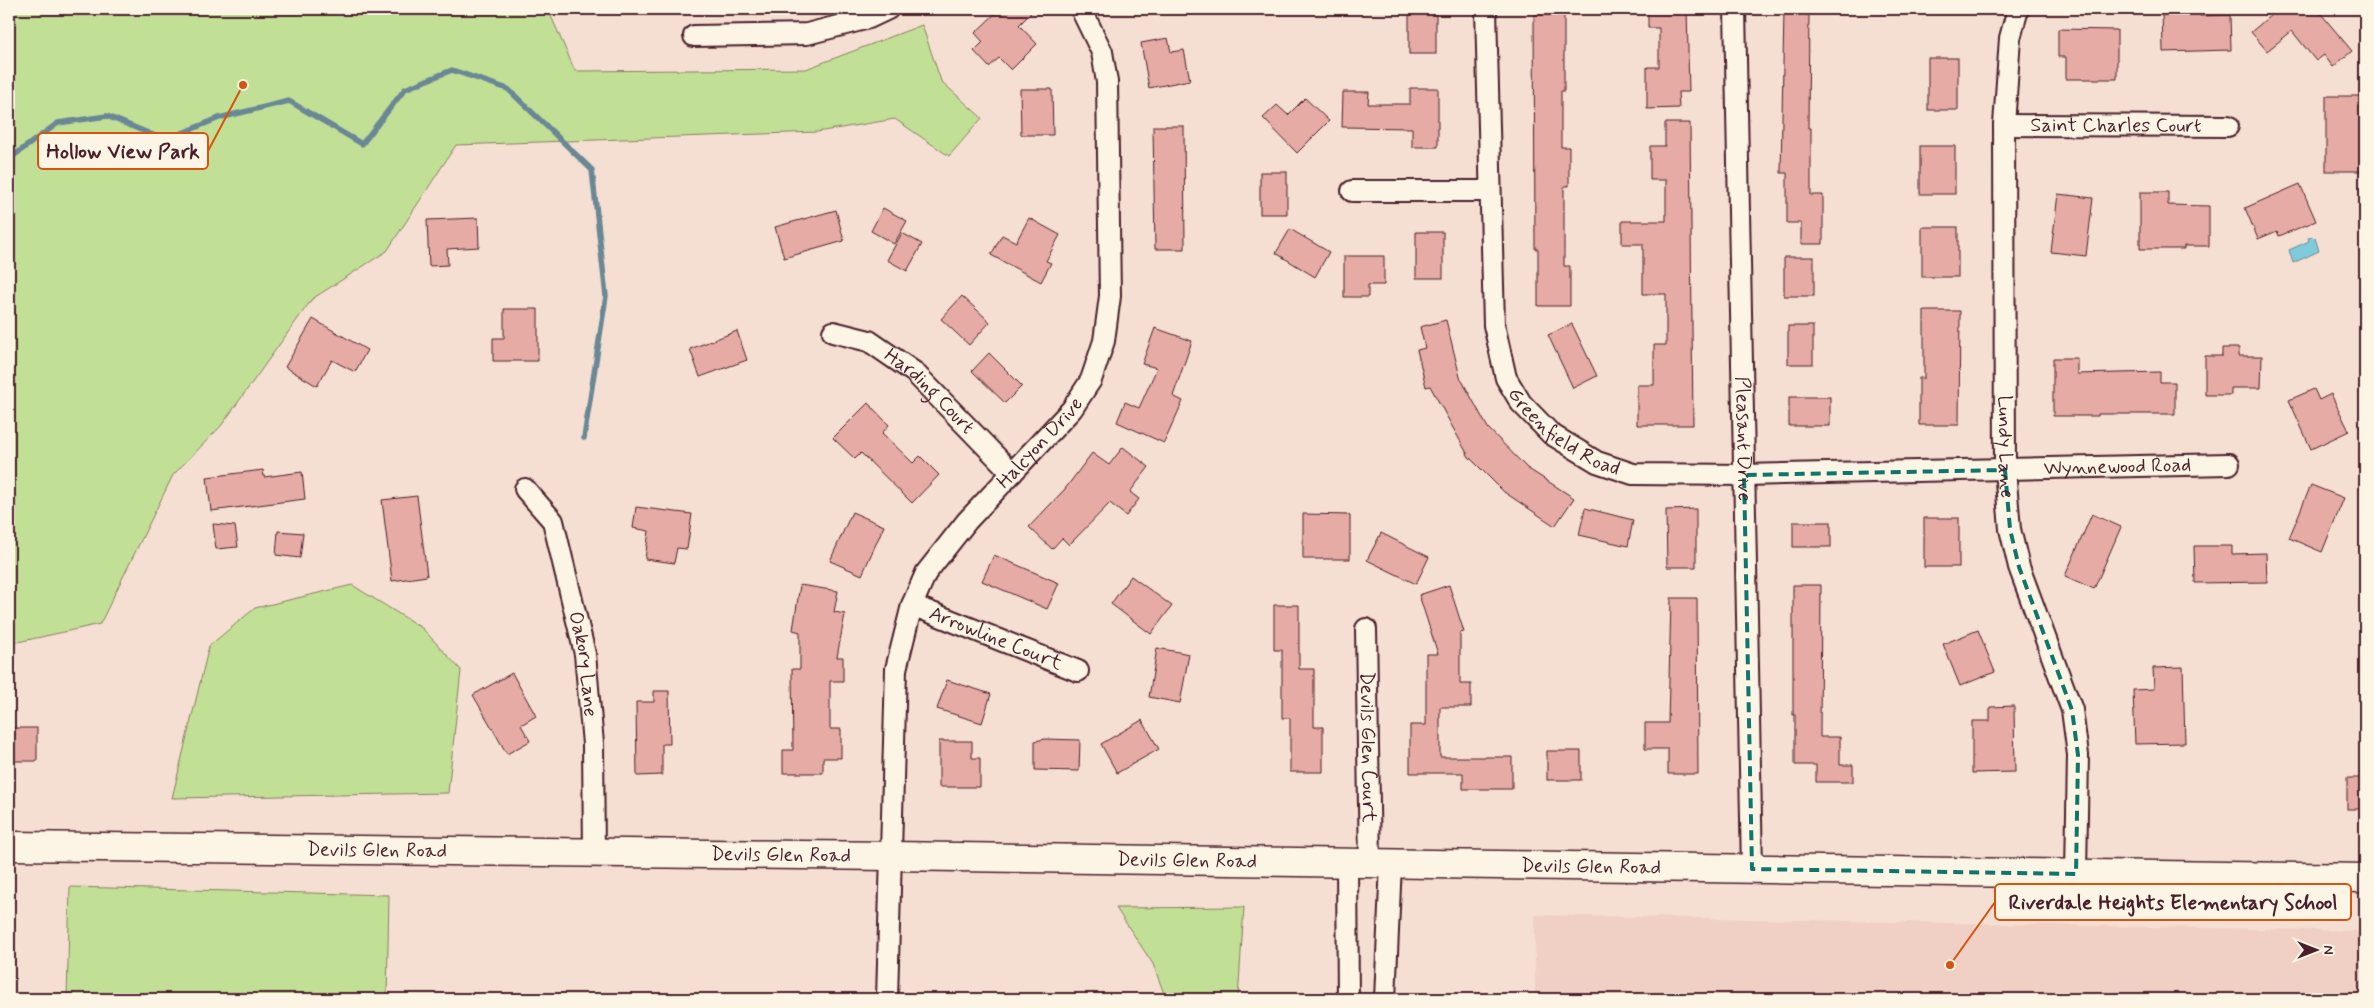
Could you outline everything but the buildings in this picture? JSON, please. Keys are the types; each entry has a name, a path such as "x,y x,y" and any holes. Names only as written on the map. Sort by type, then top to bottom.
{"main road":[{"name":"Devils Glen Road","path":"9,846 891,856 2365,878"}],"street":[{"path":"694,36 807,34 869,18 888,9"},
{"name":"Halcyon Drive","path":"887,999 896,670 912,605 926,573 967,521 1072,409 1091,380 1104,341 1110,296 1107,82 1102,52 1081,9"},
{"name":"Greenfield Road","path":"1486,9 1489,191 1494,325 1506,378 1521,403 1551,434 1598,462 1633,474 1744,475 2005,470"},
{"name":"Pleasant Drive","path":"1735,9 1752,869"},
{"name":"Lundy Lane","path":"2018,9 2010,38 2004,125 2005,470 2010,529 2019,567 2072,710 2078,755 2076,874"},
{"name":"Saint Charles Court","path":"2004,125 2228,126"},
{"path":"1352,191 1489,191"},
{"name":"Harding Court","path":"833,332 869,341 914,372 1012,473"},
{"name":"Wynnewood Road","path":"2005,470 2229,464"},
{"name":"Oakory Lane","path":"525,488 552,521 584,654 593,744 594,852"},
{"name":"Arrowline Court","path":"912,605 1078,671"},
{"name":"Devils Glen Court","path":"1366,629 1369,863"},
{"path":"1348,999 1369,863"},
{"path":"1369,863 1385,999"}],"highlighted area":[{"path":"2005,470 2010,529 2019,567 2072,710 2078,755 2076,874 1752,869 1744,475"}],"shaded area":[{"path":"1535,915 2365,931 2365,999 1535,999"}],"green space":[{"path":"9,9 541,9 551,16 575,71 806,69 922,25 941,81 982,118 949,156 895,119 817,132 456,145 387,251 312,299 221,426 173,475 100,624 9,644"},
{"path":"352,585 422,628 461,670 448,793 172,798 209,646 255,608"},
{"path":"70,887 389,895 387,999 67,999"},
{"path":"1244,907 1238,999 1166,999 1153,964 1116,908"}],"water":[{"path":"2308,238 2315,238 2319,251 2293,263 2289,250 2309,241"}],"waterway":[{"path":"9,159 58,123 107,116 165,140 219,118 289,101 362,144 405,89 452,70 508,89 592,170 606,296 584,438"}],"place":[{"name":"Hollow View Park","path":"243,85"},
{"name":"Riverdale Heights Elementary School","path":"1950,965"}]}
